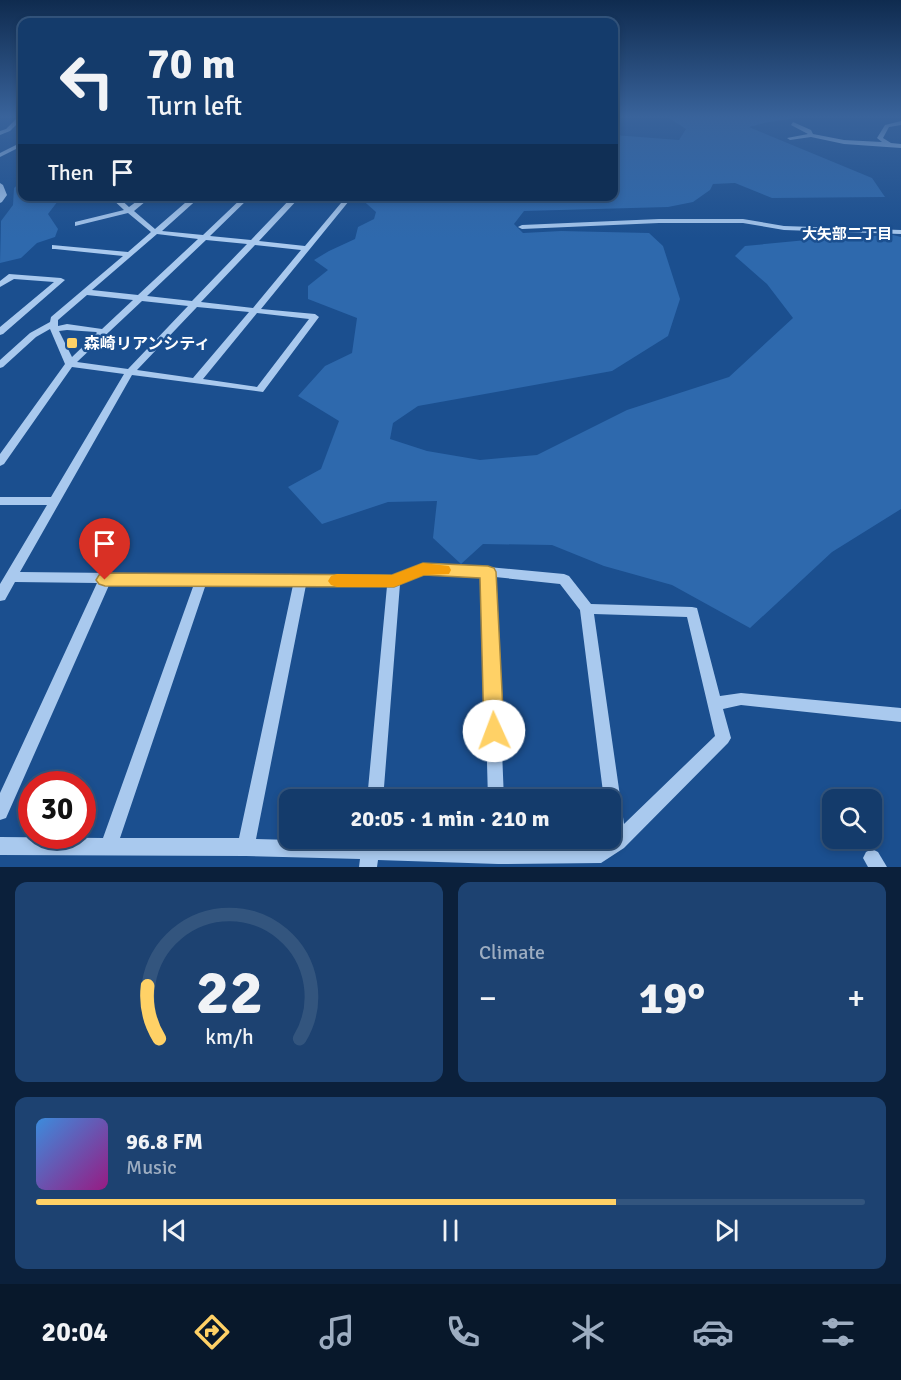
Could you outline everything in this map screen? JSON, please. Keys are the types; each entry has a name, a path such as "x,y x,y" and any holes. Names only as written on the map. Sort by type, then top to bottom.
{"street":[{"path":"0,185 4,195 0,201"},
{"path":"118,201 155,232 306,248"},
{"path":"78,224 130,210 142,201"},
{"path":"70,364 53,327 54,319 192,201"},
{"path":"0,462 70,364 243,201"},
{"path":"0,596 129,373 293,201"},
{"path":"196,381 346,201"},
{"path":"522,227 659,221 743,221 784,228 901,232"},
{"path":"55,247 129,254"},
{"path":"0,285 12,276 61,280 0,332"},
{"path":"70,364 260,390 315,317 84,292"},
{"path":"0,365 33,335 53,327 99,330 102,333"},
{"path":"0,501 54,501"},
{"path":"12,578 394,581 423,569 564,579 586,609 611,789"},
{"path":"488,572 496,789"},
{"path":"0,812 105,580"},
{"path":"246,847 300,580"},
{"path":"108,847 201,581"},
{"path":"376,789 394,581"},
{"path":"586,609 692,612 723,738 621,839"},
{"path":"714,704 741,699 901,715"},
{"path":"0,846 246,847 370,852 447,849"},
{"path":"527,849 601,854 608,849"}],"shaded area":[{"path":"618,156 820,156 872,178 885,197 772,198 735,183 713,184 710,190 693,202 668,207 524,211 514,224 523,233 561,231 649,233 663,246 680,299 668,336 612,371 418,406 393,423 390,439 427,451 480,460 537,455 627,410 729,377 793,318 767,284 735,256 745,246 893,235 901,237 901,509 832,552 750,628 672,585 604,566 552,545 483,544 461,564 433,538 437,501 388,502 322,524 288,487 321,469 339,421 298,396 325,366 352,353 357,318 308,299 308,286 328,270 314,260 355,239 358,227 374,219 376,212 364,201 618,201"},
{"path":"18,184 18,201 58,201 48,214 58,229 55,237 37,243 21,258 0,263 1,221 13,205 14,188"}],"slow traffic":[{"path":"337,581 394,581 423,569 443,570"}],"place":[{"name":"森崎リアンシティ","path":"72,343"}],"district":[{"name":"大矢部二丁目","path":"847,234"}],"route":[{"path":"105,580 394,581 423,569 488,572 494,731"}]}
